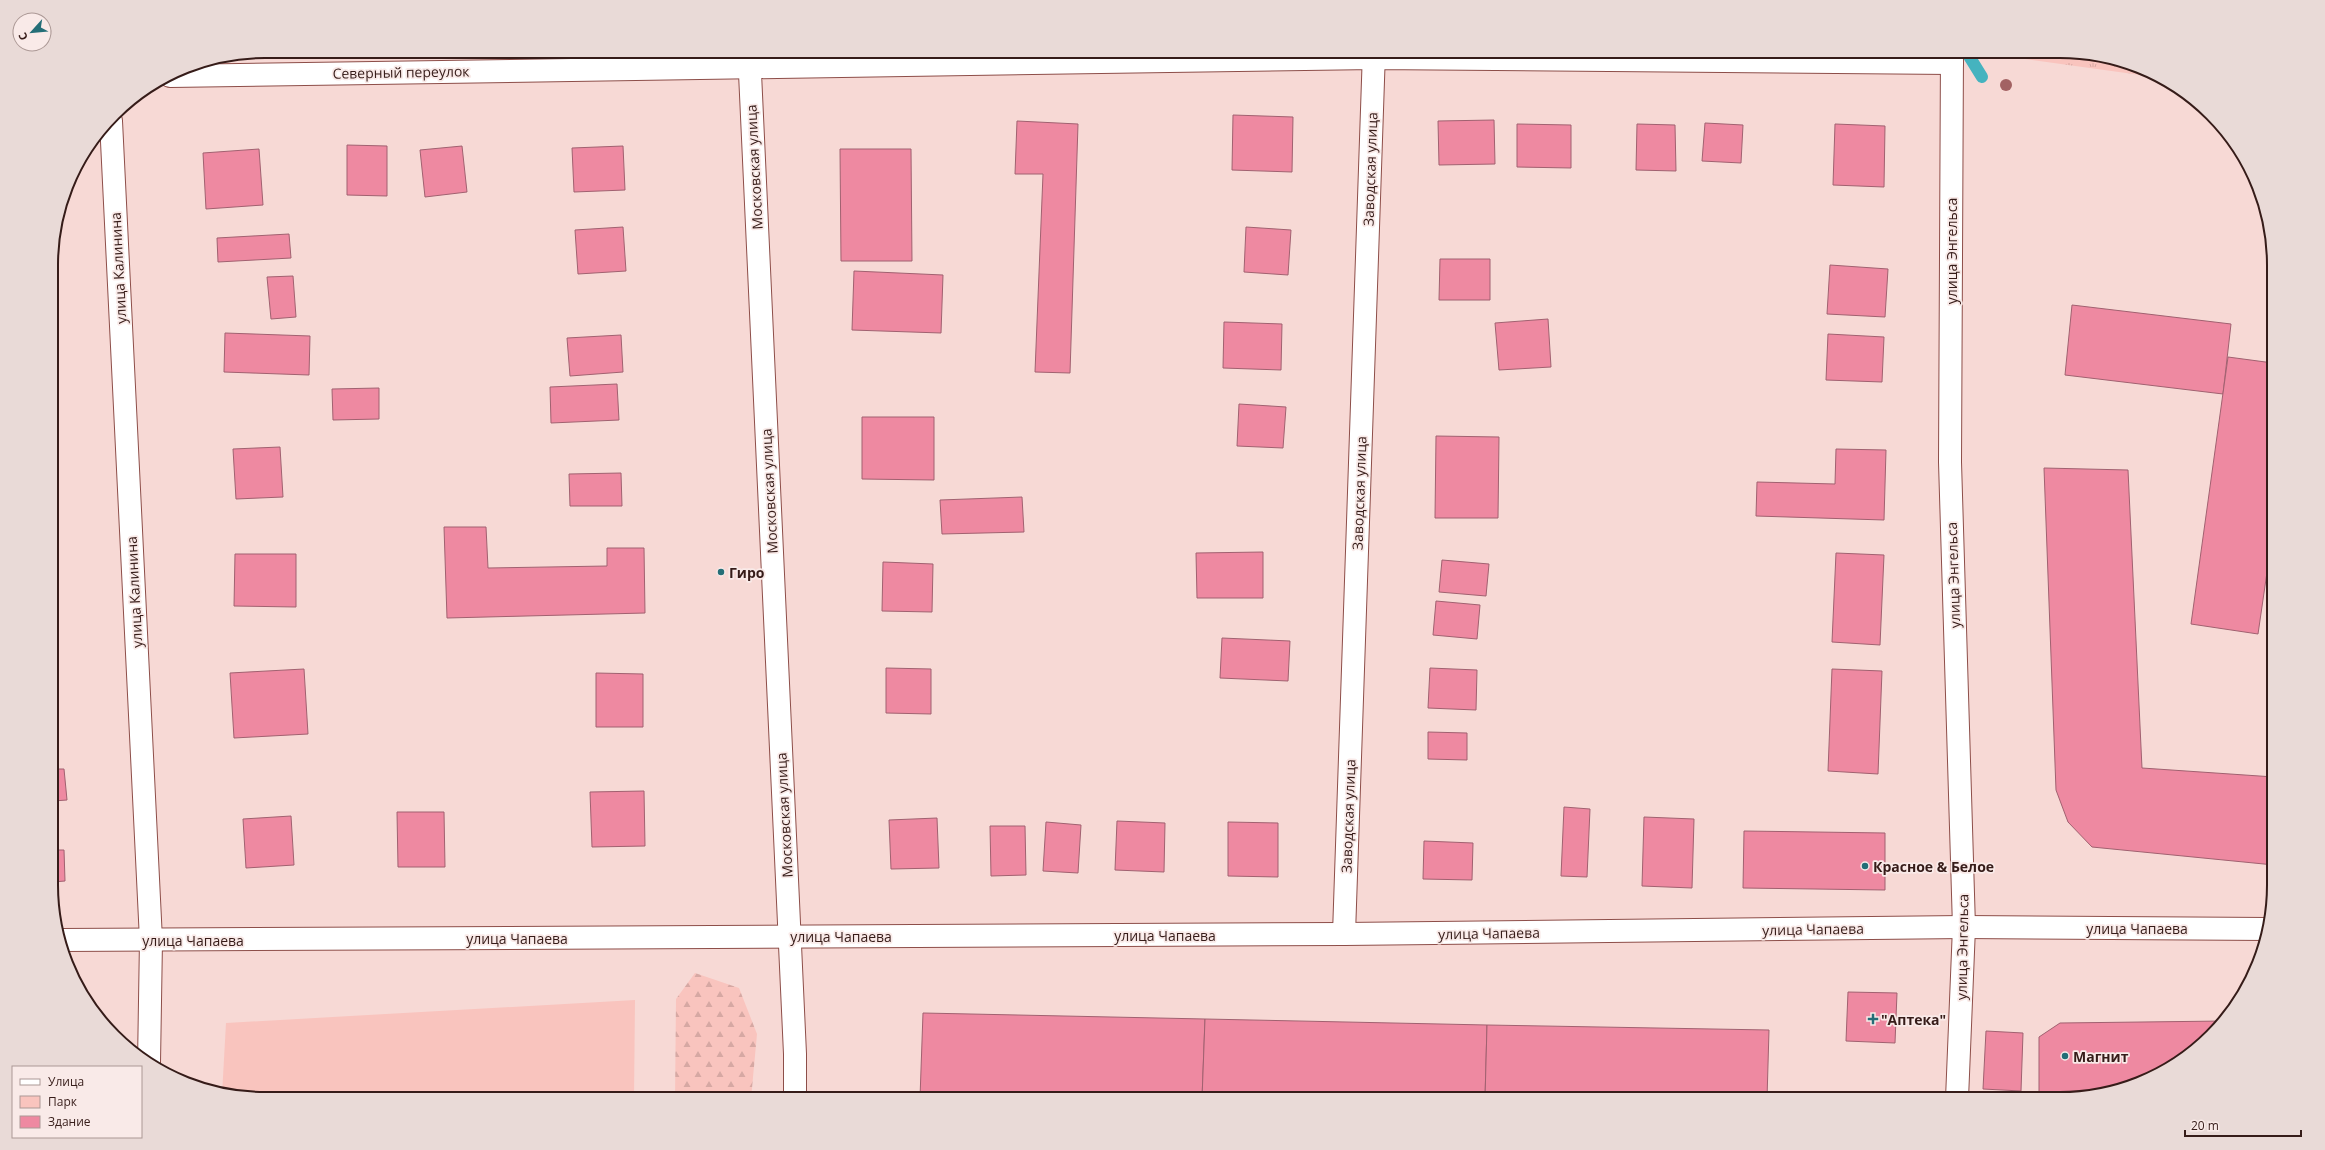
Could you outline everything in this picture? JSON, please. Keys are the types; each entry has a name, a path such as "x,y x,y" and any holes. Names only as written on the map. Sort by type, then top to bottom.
{"street":[{"name":"Северный переулок","path":"182,76 749,59 874,58"},
{"name":"Заводская улица","path":"1344,934 1374,58"},
{"name":"улица Энгельса","path":"1952,58 1950,462 1964,927 1957,1092"},
{"name":"Московская улица","path":"749,59 790,937 795,1054 795,1092"},
{"name":"улица Калинина","path":"111,126 151,940 149,1056"},
{"name":"улица Чапаева","path":"65,940 1344,934 1964,927 2262,929"}],"green space":[{"path":"2018,58 2074,58 2114,65 2142,75"},
{"path":"695,973 739,988 757,1034 752,1092 675,1092 676,999"},
{"path":"635,1000 634,1092 251,1092 224,1088 222,1088 226,1023"}],"building":[{"path":"1233,115 1293,117 1292,172 1232,170"},
{"path":"1494,120 1495,164 1439,165 1438,121"},
{"path":"1017,121 1078,124 1070,373 1035,372 1043,174 1015,174"},
{"path":"1705,123 1743,125 1741,163 1702,161"},
{"path":"1517,124 1571,125 1571,168 1517,167"},
{"path":"1637,124 1675,125 1676,171 1636,170"},
{"path":"1835,124 1885,126 1884,187 1833,185"},
{"path":"347,145 387,146 387,196 347,195"},
{"path":"462,146 467,192 425,197 420,150"},
{"path":"623,146 625,190 574,192 572,148"},
{"path":"259,149 263,205 206,209 203,153"},
{"path":"840,149 911,149 912,261 841,261"},
{"path":"623,227 626,271 578,274 575,230"},
{"path":"1246,227 1291,230 1288,275 1244,272"},
{"path":"289,234 291,258 218,262 217,238"},
{"path":"1440,259 1490,259 1490,300 1439,300"},
{"path":"1830,265 1888,269 1885,317 1827,314"},
{"path":"854,271 943,275 941,333 852,330"},
{"path":"293,276 296,317 271,319 267,277"},
{"path":"2072,305 2231,324 2223,394 2065,375"},
{"path":"1548,319 1551,367 1499,370 1495,323"},
{"path":"1224,322 1282,324 1281,370 1223,368"},
{"path":"225,333 310,336 309,375 224,372"},
{"path":"1828,334 1884,337 1882,382 1826,380"},
{"path":"621,335 623,372 570,376 567,338"},
{"path":"2228,357 2267,362 2267,572 2258,634 2191,624"},
{"path":"617,384 619,420 551,423 550,387"},
{"path":"379,388 379,419 333,420 332,389"},
{"path":"1239,404 1286,407 1283,448 1237,446"},
{"path":"862,417 934,417 934,480 862,479"},
{"path":"1436,436 1499,437 1498,518 1435,518"},
{"path":"280,447 283,497 236,499 233,449"},
{"path":"1836,449 1886,450 1884,520 1756,516 1757,482 1835,484"},
{"path":"2044,468 2128,470 2142,768 2267,777 2267,864 2092,847 2068,822 2056,790"},
{"path":"621,473 622,506 570,506 569,474"},
{"path":"1022,497 1024,532 942,534 940,500"},
{"path":"444,527 486,527 488,568 607,566 607,548 644,548 645,613 447,618"},
{"path":"1263,552 1263,598 1197,598 1196,553"},
{"path":"1836,553 1884,555 1880,645 1832,642"},
{"path":"235,554 296,554 296,607 234,606"},
{"path":"1442,560 1489,564 1486,596 1439,592"},
{"path":"883,562 933,564 932,612 882,611"},
{"path":"1436,601 1480,605 1477,639 1433,635"},
{"path":"1222,638 1290,641 1288,681 1220,678"},
{"path":"886,668 931,669 931,714 886,713"},
{"path":"1430,668 1477,670 1476,710 1428,708"},
{"path":"304,669 308,734 234,738 230,673"},
{"path":"1832,669 1882,671 1878,774 1828,771"},
{"path":"596,673 643,674 643,727 596,727"},
{"path":"1428,732 1467,733 1467,760 1428,759"},
{"path":"58,769 64,769 67,800 58,801"},
{"path":"644,791 645,846 592,847 590,792"},
{"path":"1564,807 1590,809 1587,877 1561,876"},
{"path":"397,812 444,812 445,867 398,867"},
{"path":"291,816 294,865 246,868 243,819"},
{"path":"1644,817 1694,819 1692,888 1642,886"},
{"path":"937,818 939,868 891,869 889,820"},
{"path":"1117,821 1165,823 1164,872 1115,870"},
{"path":"1046,822 1081,825 1078,873 1043,871"},
{"path":"1228,822 1278,823 1278,877 1228,876"},
{"path":"990,826 1025,826 1026,875 991,876"},
{"path":"1744,831 1885,833 1885,890 1743,888"},
{"path":"1424,841 1473,843 1472,880 1423,879"},
{"path":"58,850 64,850 65,881 58,882"},
{"path":"1848,992 1897,993 1895,1043 1846,1041"},
{"path":"923,1013 1205,1019 1202,1092 920,1092"},
{"path":"1205,1019 1487,1025 1485,1092 1202,1092"},
{"path":"2217,1021 2197,1041 2175,1057 2152,1071 2127,1081 2101,1088 2074,1092 2039,1092 2039,1037 2060,1023"},
{"path":"1487,1025 1769,1030 1767,1092 1485,1092"},
{"path":"1986,1031 2023,1033 2021,1091 1983,1089"}],"waterway":[{"path":"1970,58 1982,77"}],"place":[{"name":"Гиро","path":"721,572"},
{"name":"Красное & Белое","path":"1865,866"},
{"name":"\"Аптека\"","path":"1873,1019"},
{"name":"Магнит","path":"2065,1056"}]}
